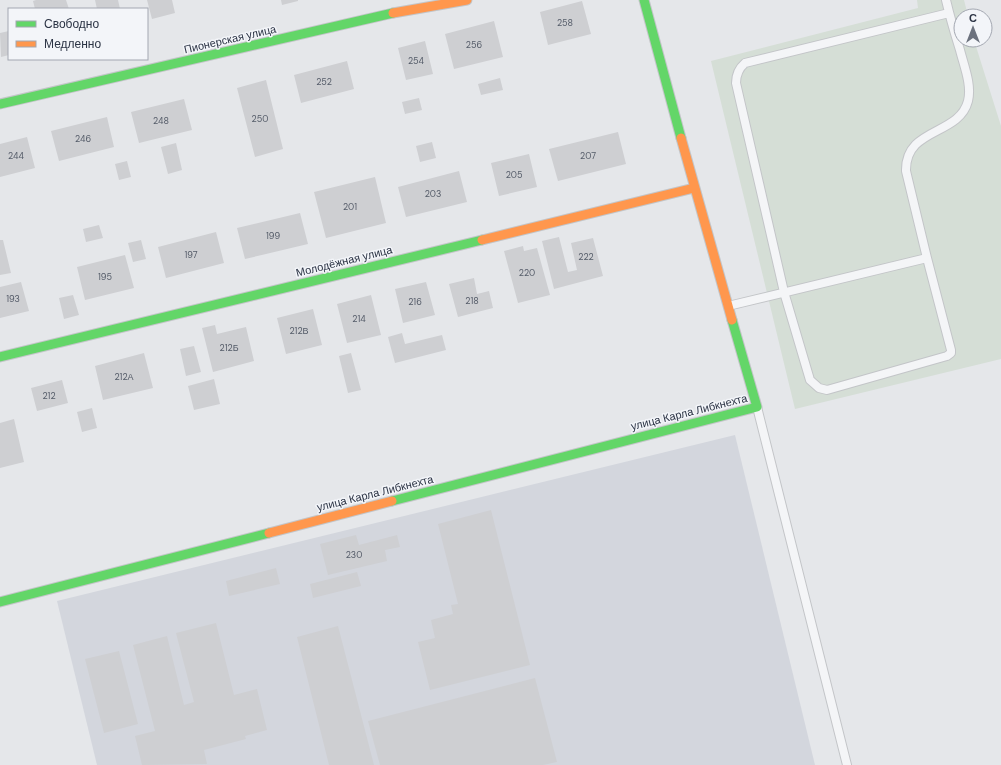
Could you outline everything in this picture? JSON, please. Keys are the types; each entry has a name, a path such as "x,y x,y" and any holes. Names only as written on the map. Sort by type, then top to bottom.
{"street":[{"name":"Пионерская улица","path":"0,104 407,10 467,0"},
{"path":"644,0 694,188 756,407"},
{"name":"Молодёжная улица","path":"0,357 694,188"},
{"name":"улица Карла Либкнехта","path":"0,602 756,407"}],"lane":[{"path":"946,0 969,82 968,102 963,112 955,120 920,140 912,147 908,154 906,170 927,258 952,350 949,355 827,390 819,388 810,380 784,292 736,83 738,71 745,63 949,13"},
{"path":"728,306 927,258"},
{"path":"756,407 846,765"}],"shaded area":[{"path":"917,0 964,0 966,8 953,8 953,48 977,48 1001,126 1001,359 795,409 711,61 918,8"},
{"path":"735,435 815,765 97,765 57,601"}],"building":[{"path":"66,0 69,8 35,8 33,1"},
{"path":"95,0 118,0 120,8 97,8"},
{"path":"147,0 172,0 175,13 152,19"},
{"path":"281,0 298,0 298,1 282,5"},
{"path":"582,1 591,34 548,45 540,12"},
{"path":"494,21 503,57 454,69 445,34"},
{"path":"8,31 8,55 1,57 0,33"},
{"path":"425,41 433,74 406,80 398,48"},
{"path":"347,61 354,89 301,103 294,75"},
{"path":"500,78 503,90 481,95 478,84"},
{"path":"266,80 283,149 255,157 237,88"},
{"path":"419,98 422,110 405,114 402,102"},
{"path":"184,99 192,130 139,143 131,112"},
{"path":"107,117 114,147 59,161 51,131"},
{"path":"618,132 626,164 558,181 549,149"},
{"path":"27,137 35,168 0,177 0,144"},
{"path":"432,142 436,158 420,162 416,146"},
{"path":"176,143 182,170 168,174 161,147"},
{"path":"529,154 537,187 499,196 491,163"},
{"path":"127,161 131,177 119,180 115,164"},
{"path":"459,171 467,202 406,217 398,187"},
{"path":"375,177 386,223 326,238 314,192"},
{"path":"300,213 308,244 245,259 237,228"},
{"path":"99,225 103,238 86,242 83,229"},
{"path":"216,232 224,263 166,278 158,247"},
{"path":"559,237 568,272 577,270 571,243 593,238 603,276 554,289 542,241"},
{"path":"0,240 3,240 11,273 0,275"},
{"path":"141,240 146,259 133,262 128,243"},
{"path":"523,246 524,251 537,248 550,295 518,303 504,251"},
{"path":"125,255 134,288 85,300 77,267"},
{"path":"474,278 477,294 489,291 493,308 458,317 449,284"},
{"path":"21,282 29,311 0,318 0,287"},
{"path":"426,282 435,315 403,323 395,289"},
{"path":"73,295 79,315 64,319 59,298"},
{"path":"371,295 381,335 347,343 337,304"},
{"path":"313,309 322,345 286,354 277,318"},
{"path":"215,325 217,334 246,327 254,361 213,372 202,328"},
{"path":"402,333 405,344 442,335 446,350 395,363 388,337"},
{"path":"194,346 201,372 186,376 180,349"},
{"path":"144,353 153,388 103,400 95,366"},
{"path":"351,353 361,390 348,393 339,356"},
{"path":"214,379 220,404 194,410 188,386"},
{"path":"62,380 68,403 37,411 31,388"},
{"path":"92,408 97,428 82,432 77,412"},
{"path":"14,419 24,462 0,468 0,423"},
{"path":"491,510 530,665 430,690 418,642 435,638 431,620 453,614 451,605 458,604 438,524"},
{"path":"356,535 359,545 397,535 400,547 385,550 387,561 328,575 320,544"},
{"path":"276,568 280,584 229,596 226,581"},
{"path":"357,572 361,586 313,598 310,584"},
{"path":"216,623 234,695 257,689 267,730 245,736 246,739 204,750 207,764 142,765 135,736 155,731 133,645 167,636 184,705 194,702 176,633"},
{"path":"338,626 374,765 329,765 297,637"},
{"path":"119,651 138,724 104,733 85,659"},
{"path":"535,678 557,762 543,765 380,765 368,721"}],"traffic: fast":[{"path":"644,0 681,138"},
{"path":"0,104 393,13"},
{"path":"0,357 482,240"},
{"path":"392,501 757,407 732,320"},
{"path":"0,602 269,533"}],"traffic: slow":[{"path":"393,13 467,0"},
{"path":"681,138 732,320"},
{"path":"482,240 694,188"},
{"path":"269,533 392,501"}]}
